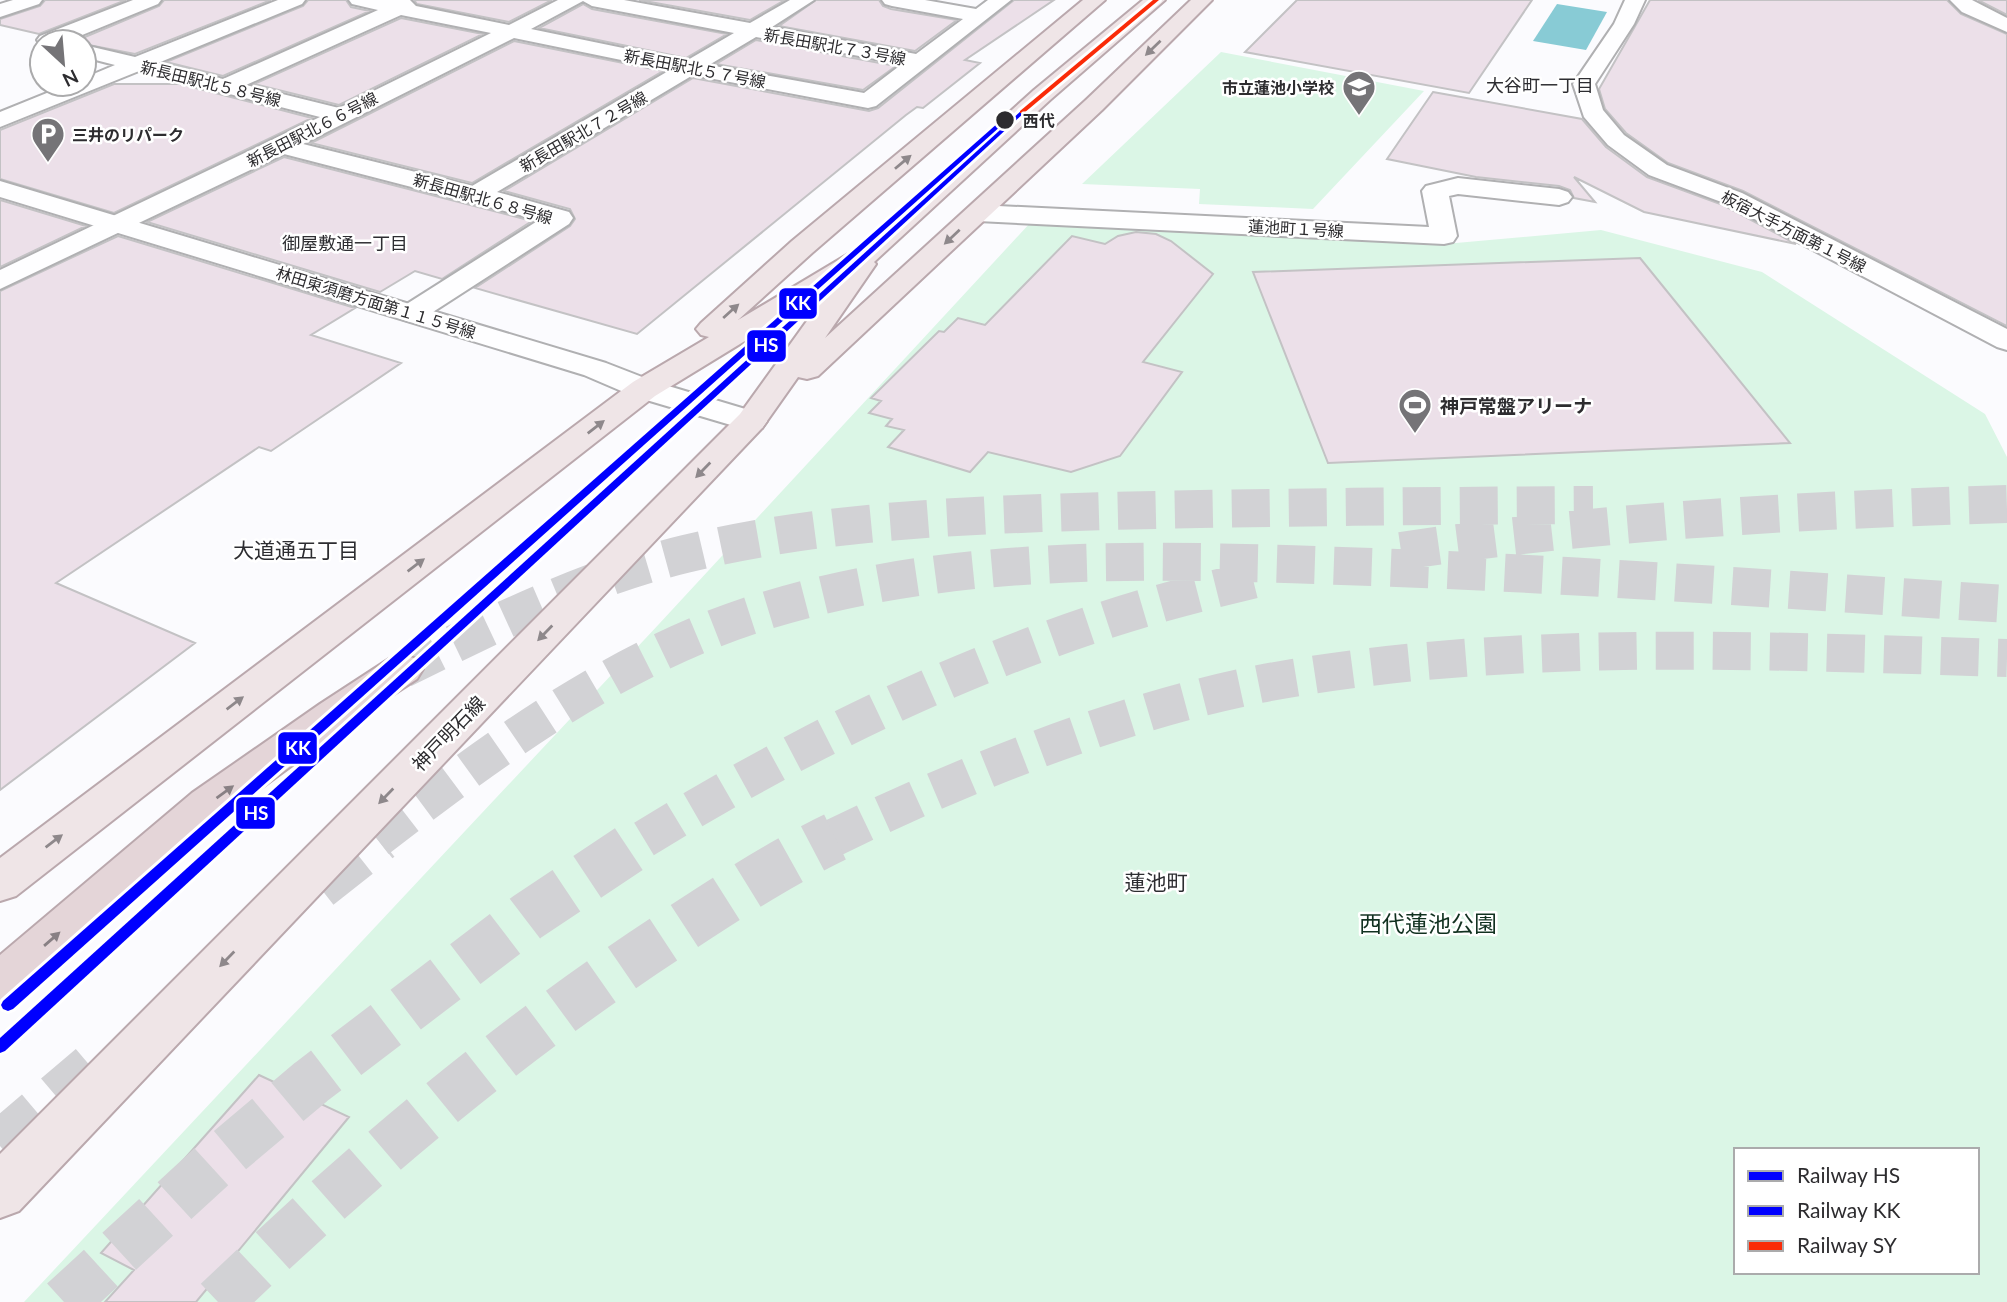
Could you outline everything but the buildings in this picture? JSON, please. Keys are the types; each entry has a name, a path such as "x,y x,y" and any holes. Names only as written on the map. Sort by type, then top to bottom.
{"highway":[{"path":"0,984 207,805 334,714 403,669"}],"main road":[{"path":"644,389 802,247 1095,0"},
{"name":"神戸明石線","path":"0,883 644,389 870,253 1042,95 1155,0"},
{"path":"751,421 978,213 1202,0"},
{"name":"神戸明石線","path":"0,1192 751,421 870,253"}],"street":[{"path":"0,11 32,0"},
{"path":"78,28 151,0"},
{"path":"0,120 295,0"},
{"name":"新長田駅北５７号線","path":"359,0 408,4 511,32 868,101 1001,0"},
{"name":"新長田駅北６６号線","path":"0,281 113,224 281,146 574,0"},
{"name":"新長田駅北７３号線","path":"592,0 919,61"},
{"name":"新長田駅北７２号線","path":"476,194 804,0"},
{"path":"892,0 980,16"},
{"name":"板宿大手方面第１号線","path":"1635,0 1624,24 1584,84 1592,112 1616,141 1658,170 1733,198 2007,341"},
{"path":"1960,0 1969,8 2007,26"},
{"path":"226,86 408,4"},
{"name":"新長田駅北５８号線","path":"98,55 338,116"},
{"name":"新長田駅北６８号線","path":"281,146 476,194 560,218 412,313"},
{"name":"蓮池町１号線","path":"978,213 1444,236 1435,191 1458,186 1559,197"},
{"name":"林田東須磨方面第１１５号線","path":"0,189 595,369 644,389 751,421"}],"green space":[{"path":"1221,52 1424,91 1313,209 1199,204 1200,189 1082,184"},
{"name":"西代蓮池公園","path":"1031,222 1456,243 1601,230 1762,272 1985,414 2007,457 2007,1302 24,1302"}],"water":[{"path":"1557,4 1607,12 1586,50 1533,41"}],"tunnel":[{"path":"1401,551 1552,532 1703,518 2007,504"},
{"path":"403,669 506,619 612,576 685,554 790,534 896,521 1057,513 1593,505"},
{"path":"377,839 508,742 554,712 649,658 698,635 749,616 821,595 895,581 1042,565 1192,562 1591,577 2007,604"},
{"path":"644,839 752,776 919,692 1035,645 1115,617 1263,577"},
{"path":"833,838 941,789 1057,742 1176,704 1293,678 1471,657 1560,653 1739,651 2007,658"},
{"path":"318,885 379,837"},
{"path":"218,1302 324,1204 490,1064 666,938 791,860 833,838"},
{"path":"64,1302 223,1156 311,1082 527,917 644,839"},
{"path":"0,1146 92,1068"}],"rail line":[{"name":"SY","path":"1022,112 1156,0"},
{"name":"HS","path":"0,1047 1022,112"},
{"name":"KK","path":"8,1005 1009,116"}],"place":[{"name":"市立蓮池小学校","path":"1359,117"},
{"name":"西代","path":"1005,120"},
{"name":"三井のリパーク","path":"48,164"},
{"name":"神戸常盤アリーナ","path":"1415,435"}],"district":[{"name":"大谷町一丁目","path":"1540,85"},
{"name":"御屋敷通一丁目","path":"345,243"},
{"name":"大道通五丁目","path":"296,549"},
{"name":"蓮池町","path":"1156,881"}]}
